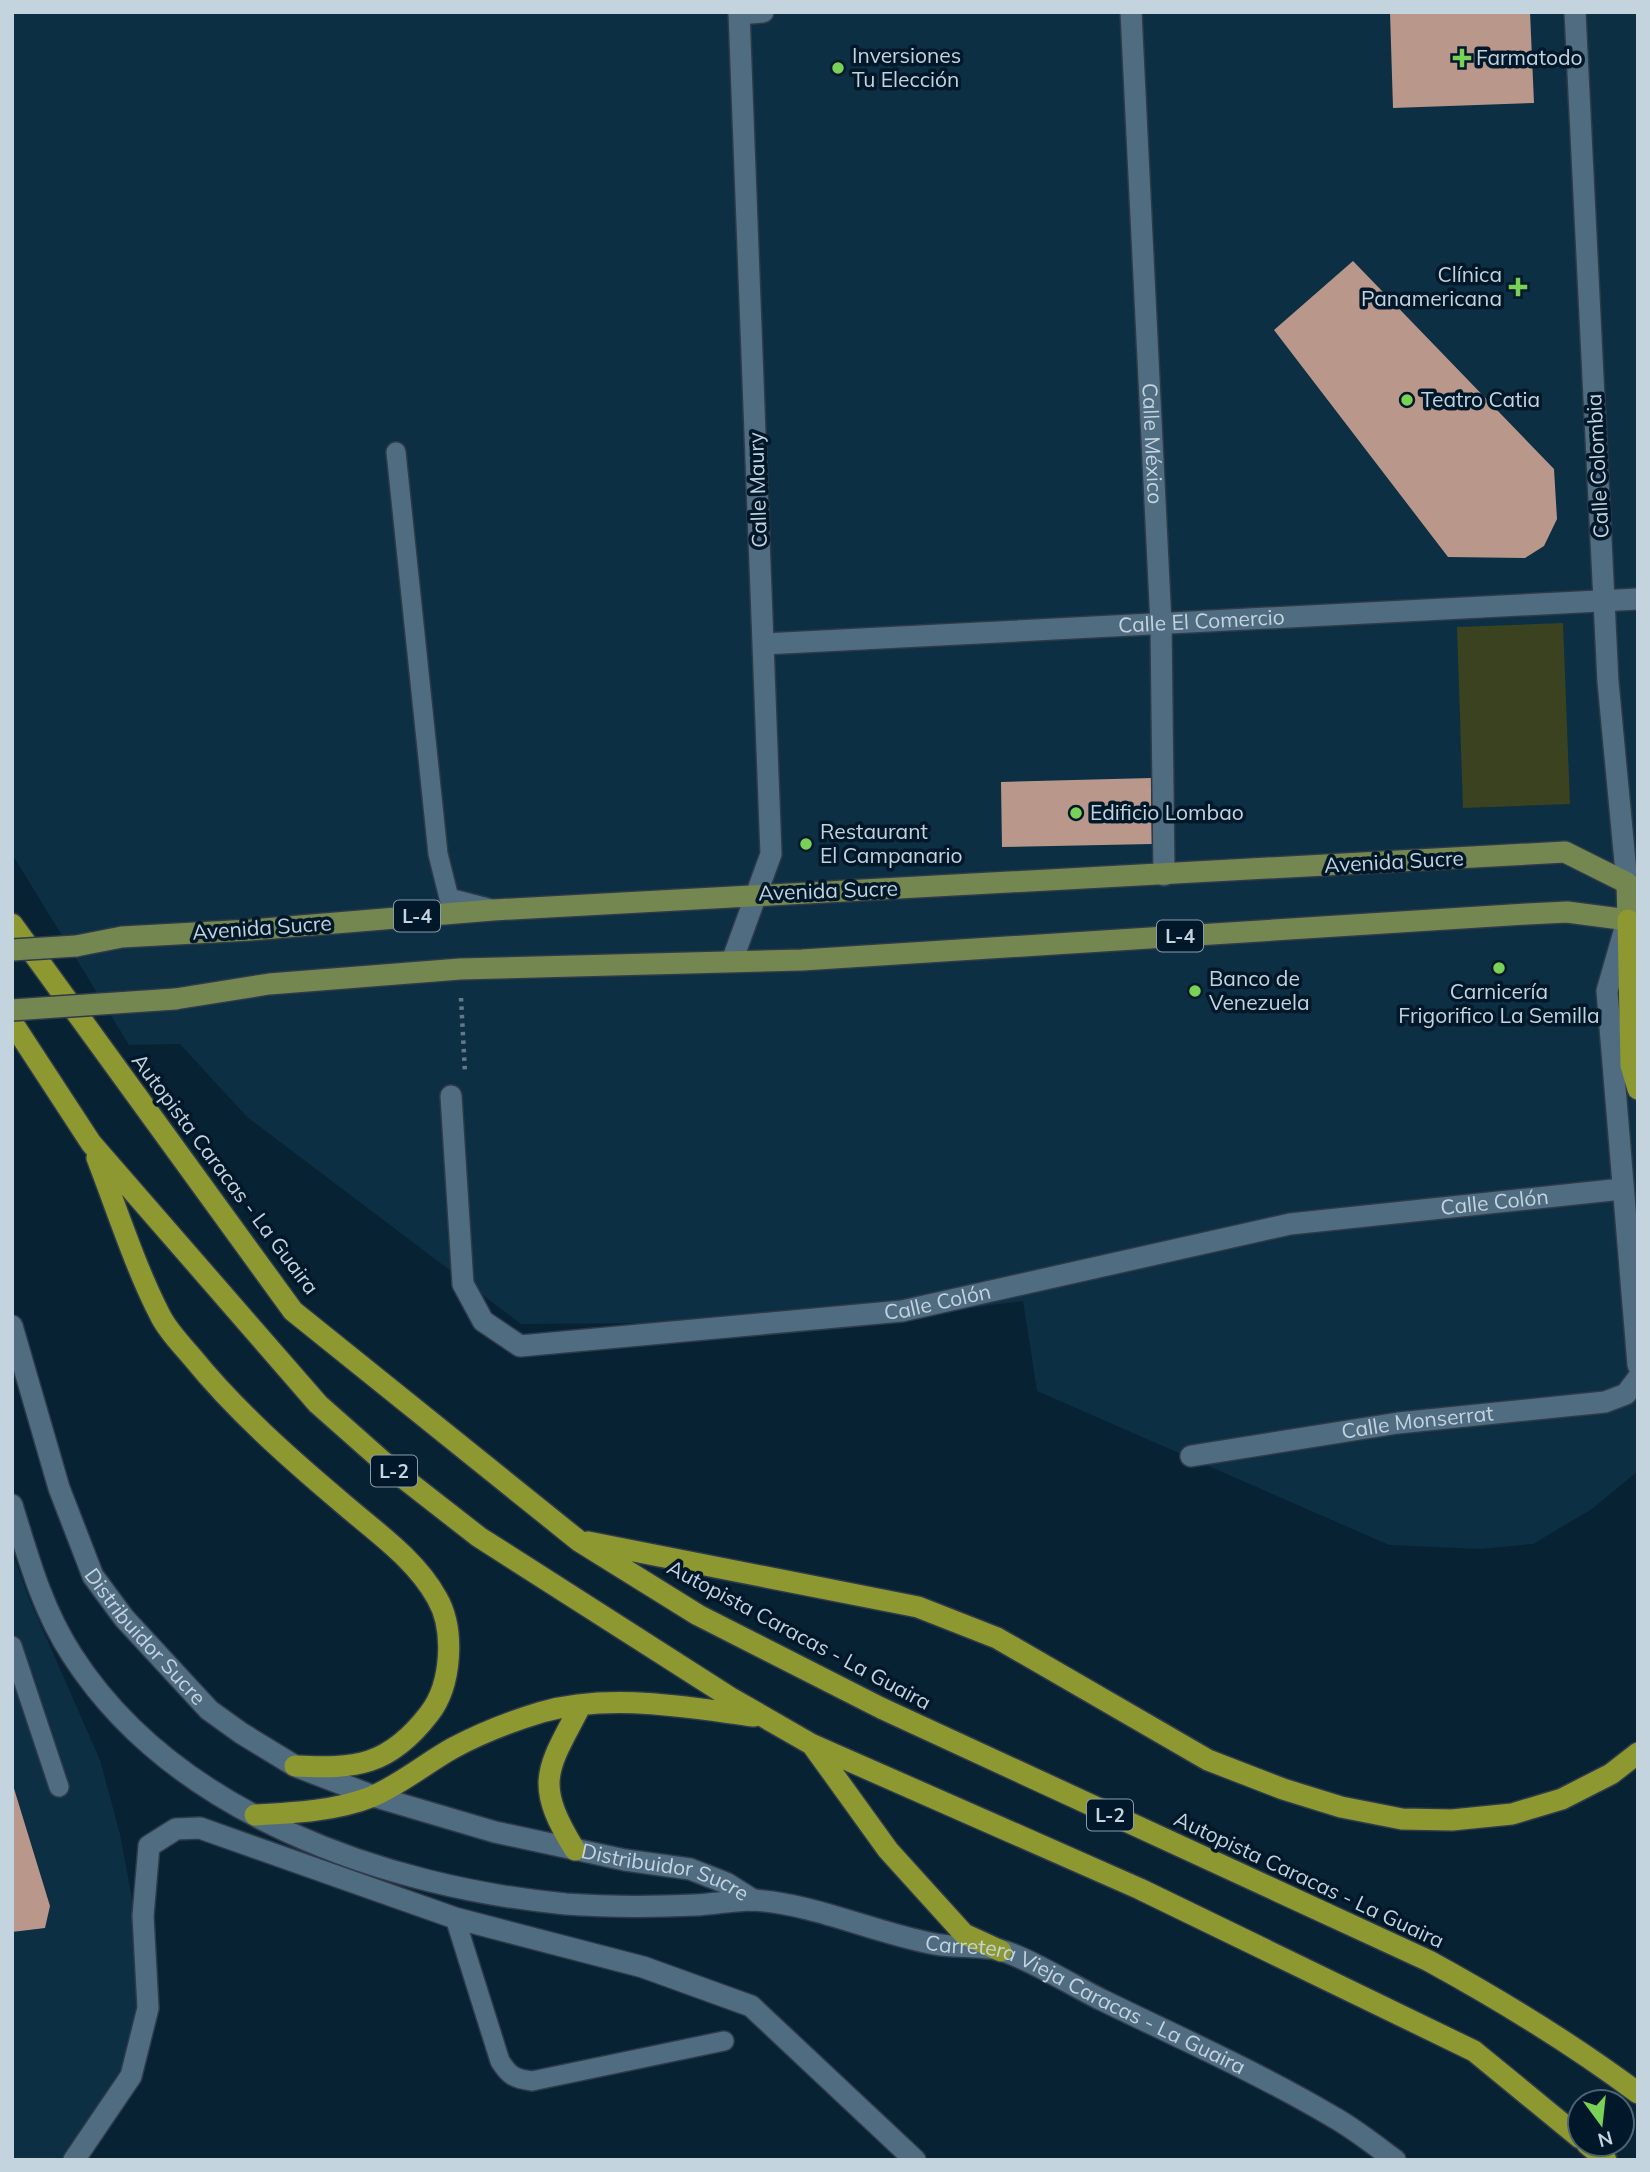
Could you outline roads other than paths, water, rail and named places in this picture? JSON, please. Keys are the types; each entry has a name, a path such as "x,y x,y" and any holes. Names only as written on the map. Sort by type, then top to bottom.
{"highway":[{"path":"1633,921 1638,944"},
{"path":"1633,921 1631,1065 1638,1088"},
{"name":"Autopista Caracas - La Guaira","path":"12,924 293,1311 579,1541 698,1615 881,1708 1429,1961 1505,2002 1580,2050 1638,2093"},
{"name":"L-2","path":"12,1022 91,1143 318,1404 388,1466 479,1537 811,1744 1140,1889 1474,2051 1566,2127"},
{"path":"91,1143 160,1317 193,1359 273,1443 396,1550 422,1576 438,1600 449,1636 447,1667 432,1710 415,1733 390,1753 365,1765 338,1768 295,1766"},
{"path":"579,1541 645,1551 918,1607 997,1638 1208,1760 1283,1789 1341,1807 1402,1819 1452,1820 1512,1814 1562,1799 1611,1774 1638,1754"},
{"path":"256,1815 345,1805 373,1796 455,1747 501,1726 544,1711 582,1705 653,1703 766,1718"},
{"path":"575,1850 555,1814 548,1793 548,1774 582,1705"},
{"path":"811,1744 888,1850 964,1934 1001,1951"}],"main road":[{"name":"Avenida Sucre","path":"12,950 76,946 122,937 250,930 493,909 1565,852 1633,884"},
{"name":"Calle Colombia","path":"1633,884 1633,921"},
{"name":"L-4","path":"12,1010 174,999 269,984 460,969 802,960 1567,912 1633,921"}],"street":[{"path":"739,13 763,12"},
{"name":"Calle México","path":"1131,12 1161,624 1164,875"},
{"name":"Calle Colombia","path":"1575,12 1608,681 1633,884"},
{"name":"Calle Maury","path":"732,961 771,854 739,13"},
{"name":"Calle El Comercio","path":"764,644 1638,599"},
{"path":"1633,921 1607,991 1638,1365"},
{"name":"Calle Colón","path":"451,1096 463,1284 483,1321 520,1346 901,1311 1290,1224 1622,1189"},
{"name":"Distribuidor Sucre","path":"12,1326 59,1488 74,1534 93,1576 124,1618 209,1710 295,1766 373,1796 495,1832 575,1850 690,1869 726,1883 753,1900"},
{"name":"Calle Monserrat","path":"1191,1456 1398,1423 1605,1402 1626,1394 1638,1378"},
{"name":"Distribuidor Sucre","path":"12,1504 35,1582 50,1617 72,1655 100,1693 137,1733 184,1773 256,1815 365,1863 427,1881 484,1892 567,1904 692,1905 753,1900"},
{"path":"74,2160 131,2076 148,2008 144,1916 149,1846 159,1837 176,1829 200,1828 455,1918 643,1967 751,2006 915,2160"},
{"name":"Carretera Vieja Caracas - La Guaira","path":"753,1900 841,1917 934,1944 1001,1951 1337,2118 1395,2160"}],"lane":[{"path":"396,452 438,854 449,898 493,909"},
{"path":"12,1646 59,1787"},
{"path":"455,1918 500,2060 509,2075 531,2081 724,2041"}],"place":[{"name":"Farmatodo","path":"1462,58"},
{"name":"Inversiones Tu Elección","path":"838,68"},
{"name":"Clínica Panamericana","path":"1518,287"},
{"name":"Teatro Catia","path":"1407,400"},
{"name":"Edificio Lombao","path":"1076,813"},
{"name":"Restaurant El Campanario","path":"806,844"},
{"name":"Carnicería Frigorifico La Semilla","path":"1499,968"},
{"name":"Banco de Venezuela","path":"1195,991"}]}
